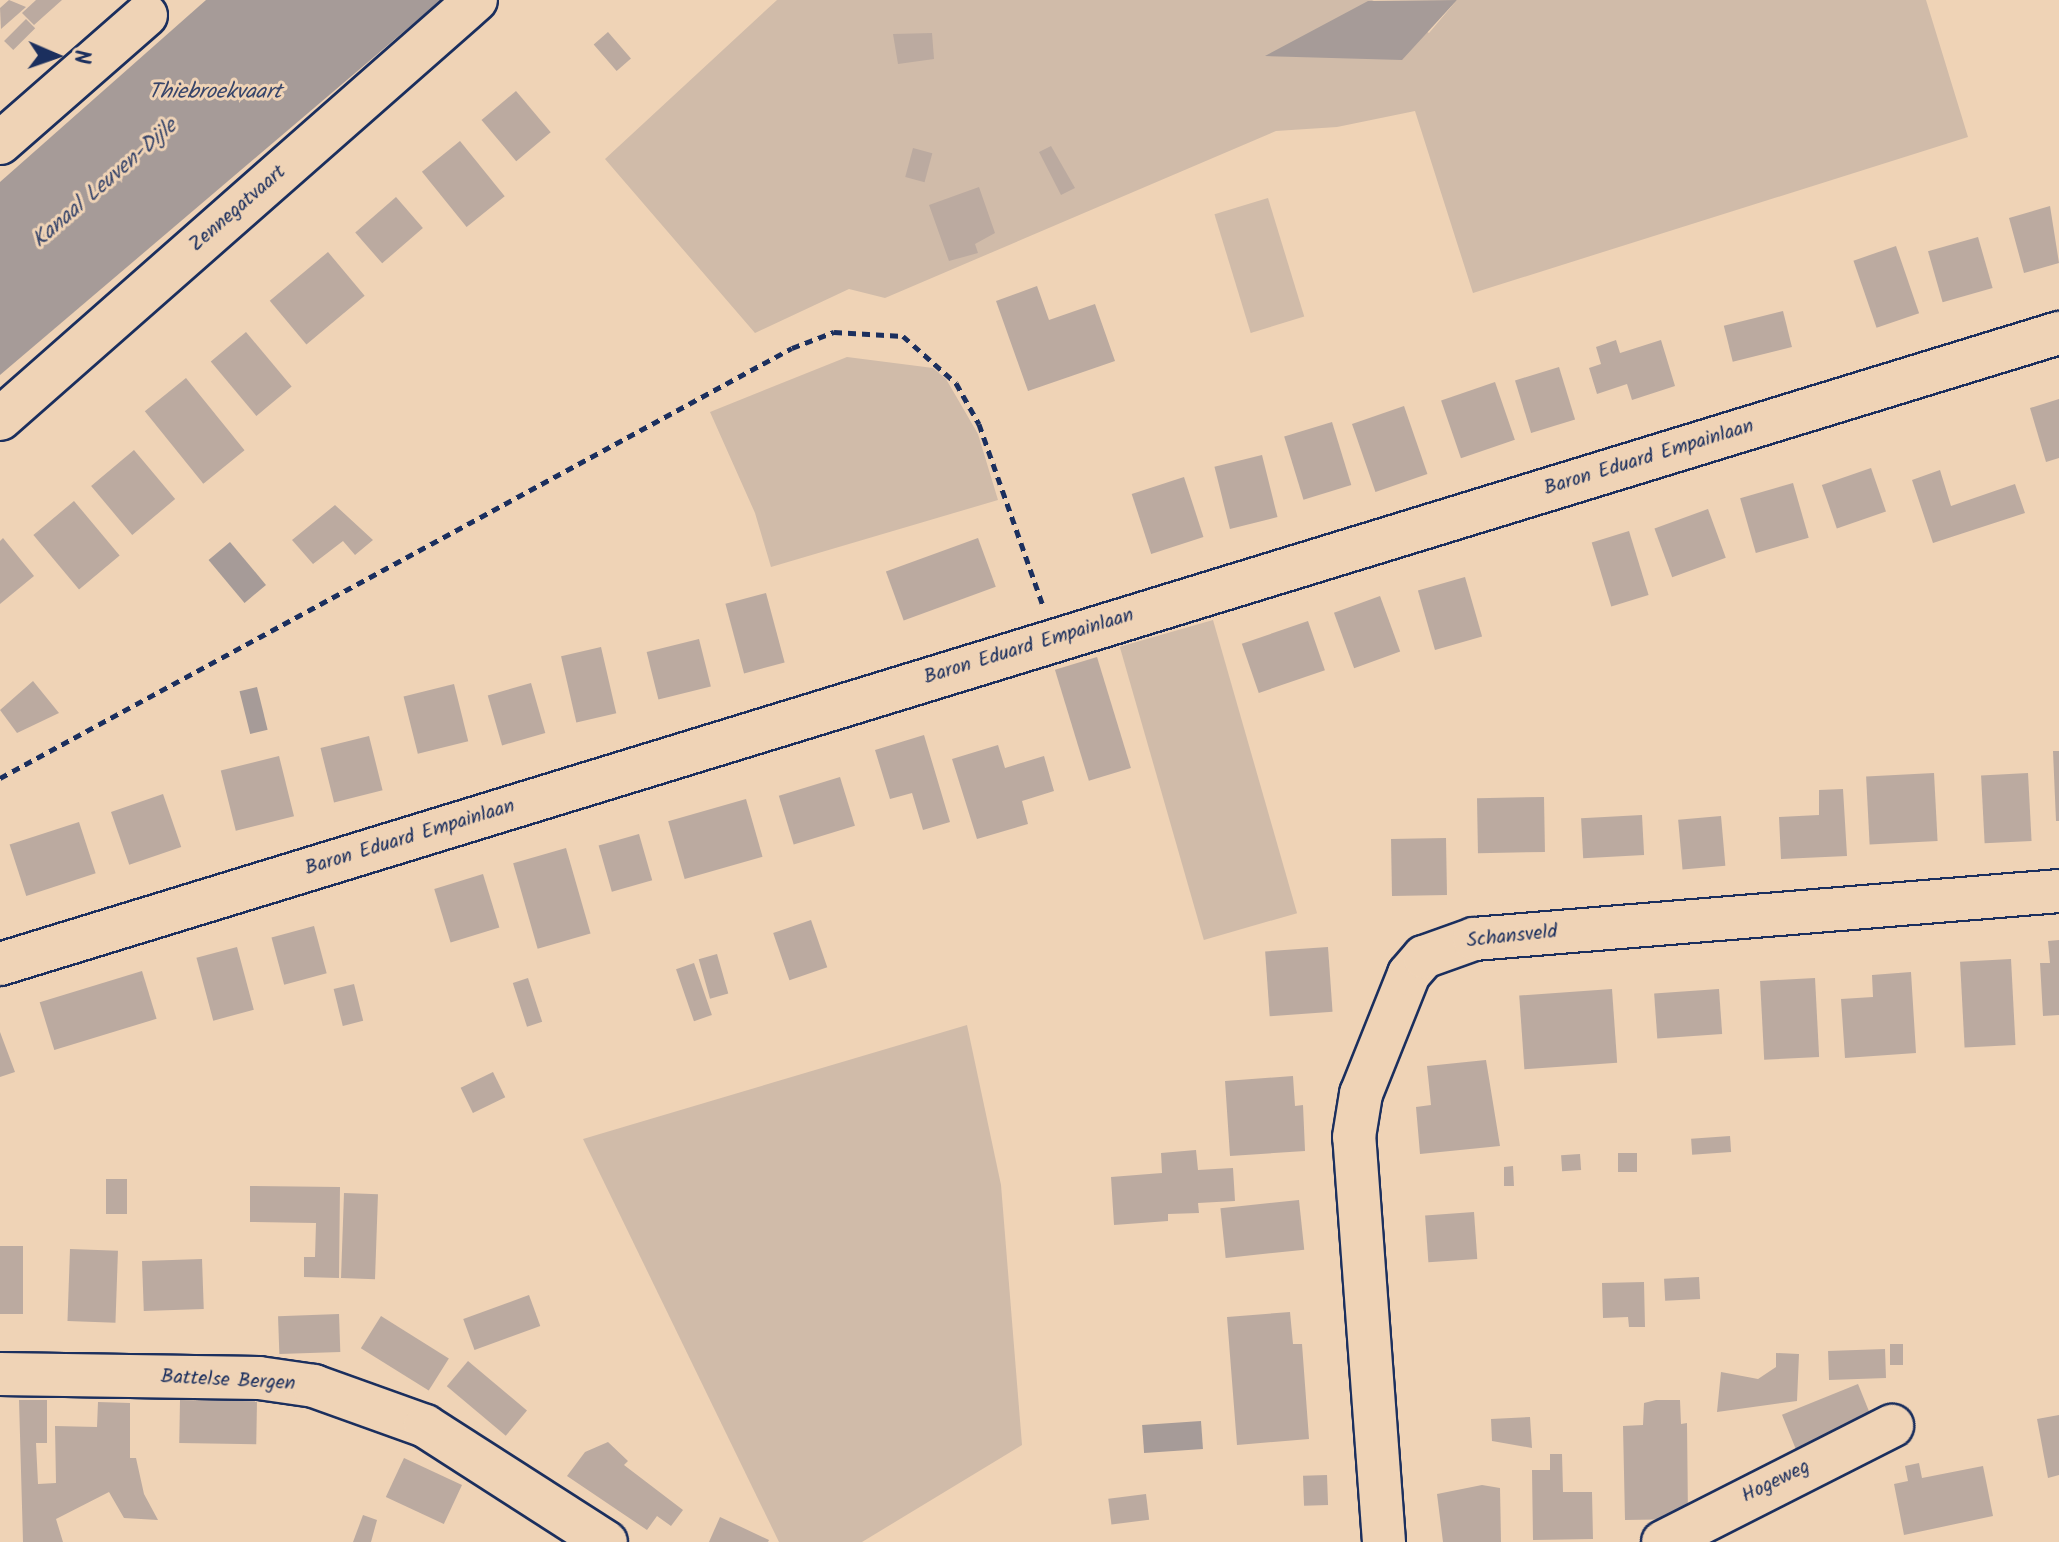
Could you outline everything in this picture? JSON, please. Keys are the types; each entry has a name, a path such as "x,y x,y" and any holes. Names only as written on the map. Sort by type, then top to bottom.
{"street":[{"name":"Zennegatvaart","path":"0,419 476,0"},
{"path":"0,143 146,15"},
{"name":"Baron Eduard Empainlaan","path":"0,964 2059,333"},
{"name":"Schansveld","path":"1384,1542 1354,1137 1361,1094 1409,974 1424,957 1474,939 2059,891"},
{"name":"Battelse Bergen","path":"0,1374 259,1378 314,1386 425,1426 606,1542"},
{"name":"Hogeweg","path":"1663,1542 1892,1426"}],"path":[{"path":"0,778 792,348 834,332 903,336 956,383 979,424 1054,639"}],"shaded area":[{"path":"777,0 1372,0 1429,33 1457,0 1926,0 1968,137 1473,293 1415,111 1337,127 1276,131 885,298 849,289 755,333 605,159"},
{"path":"1268,198 1304,317 1251,333 1214,214"},
{"path":"847,357 933,368 946,379 978,434 998,500 771,567 755,513 710,412"},
{"path":"1213,620 1297,913 1204,940 1120,647"},
{"path":"967,1025 1001,1185 1022,1445 862,1542 779,1542 583,1139"}],"water":[{"name":"Thiebroekvaart","path":"206,0 441,0 0,375 0,182"},
{"path":"1457,0 1402,60 1265,56 1368,1"},
{"path":"230,542 266,585 245,603 209,560"},
{"path":"257,687 268,730 250,734 240,691"},
{"path":"1201,1421 1203,1449 1144,1453 1142,1425"}],"building":[{"path":"9,0 26,7 1,29 0,8"},
{"path":"36,0 62,0 34,25 22,13"},
{"path":"26,19 35,28 13,50 4,41"},
{"path":"608,32 631,58 617,71 594,44"},
{"path":"932,33 934,59 898,64 893,34"},
{"path":"516,91 551,132 516,161 482,120"},
{"path":"460,141 505,196 467,227 422,172"},
{"path":"1051,146 1075,188 1061,195 1039,152"},
{"path":"913,148 932,153 925,182 905,177"},
{"path":"979,187 995,233 975,244 978,253 949,261 929,205"},
{"path":"396,197 423,228 382,263 355,232"},
{"path":"2050,206 2059,263 2024,273 2009,218"},
{"path":"1978,237 1993,288 1943,302 1928,251"},
{"path":"1896,246 1919,313 1877,328 1853,261"},
{"path":"328,252 365,296 306,345 270,301"},
{"path":"1037,286 1049,320 1095,304 1115,361 1028,391 996,301"},
{"path":"1783,311 1792,347 1733,362 1724,326"},
{"path":"246,332 292,386 256,416 211,362"},
{"path":"1616,340 1620,353 1661,340 1675,386 1632,400 1627,384 1597,394 1589,368 1601,364 1596,347"},
{"path":"1559,367 1575,420 1531,433 1515,380"},
{"path":"186,378 245,450 203,484 145,411"},
{"path":"1495,382 1515,440 1461,458 1441,401"},
{"path":"2059,399 2059,458 2046,462 2030,408"},
{"path":"1404,406 1427,474 1375,492 1352,424"},
{"path":"1332,422 1351,485 1303,500 1284,437"},
{"path":"134,450 175,499 132,535 91,486"},
{"path":"1262,455 1277,517 1230,529 1214,467"},
{"path":"1871,468 1886,511 1837,528 1822,485"},
{"path":"1940,470 1951,506 2015,484 2025,513 1933,543 1912,480"},
{"path":"1184,477 1203,537 1151,554 1132,494"},
{"path":"1793,483 1809,538 1756,553 1740,498"},
{"path":"74,501 120,555 79,589 33,535"},
{"path":"335,505 373,540 355,555 343,541 313,564 292,540"},
{"path":"1708,509 1726,558 1672,577 1654,528"},
{"path":"1629,531 1649,595 1611,606 1592,542"},
{"path":"3,538 34,576 0,604 0,541"},
{"path":"978,538 996,587 904,620 886,572"},
{"path":"1465,577 1482,637 1435,650 1418,591"},
{"path":"766,593 785,663 744,673 725,604"},
{"path":"1380,596 1400,651 1354,668 1334,613"},
{"path":"1308,621 1325,670 1259,693 1242,644"},
{"path":"699,639 711,687 658,700 647,652"},
{"path":"601,647 616,713 576,722 561,656"},
{"path":"1097,657 1131,768 1089,781 1055,670"},
{"path":"33,681 59,713 17,733 0,710"},
{"path":"531,683 545,733 502,745 488,695"},
{"path":"454,684 468,741 418,754 404,697"},
{"path":"924,735 950,822 923,830 912,793 890,799 875,750"},
{"path":"369,736 383,790 334,802 320,748"},
{"path":"998,745 1005,768 1044,756 1054,791 1022,801 1028,824 977,839 952,759"},
{"path":"2053,751 2059,751 2059,821 2056,821"},
{"path":"279,756 294,816 236,831 221,771"},
{"path":"1934,773 1938,841 1870,844 1866,777"},
{"path":"2028,773 2032,841 1985,843 1981,775"},
{"path":"840,777 855,826 794,844 779,796"},
{"path":"1843,789 1847,856 1781,859 1779,817 1819,815 1819,790"},
{"path":"163,794 181,847 129,865 111,812"},
{"path":"1544,797 1545,852 1478,853 1477,798"},
{"path":"746,799 763,857 685,879 668,821"},
{"path":"1642,815 1644,855 1583,858 1581,818"},
{"path":"1721,816 1725,866 1683,870 1678,820"},
{"path":"79,822 96,873 26,896 10,845"},
{"path":"639,834 652,880 612,892 599,846"},
{"path":"1446,838 1447,895 1392,896 1391,839"},
{"path":"566,848 591,934 538,949 513,863"},
{"path":"483,874 499,928 451,942 434,889"},
{"path":"811,920 827,967 789,980 773,933"},
{"path":"314,926 327,973 284,985 271,937"},
{"path":"2059,940 2059,1015 2043,1016 2040,963 2050,963 2048,941"},
{"path":"237,947 254,1010 213,1021 196,958"},
{"path":"1328,947 1333,1012 1270,1016 1265,951"},
{"path":"717,954 728,993 710,999 699,959"},
{"path":"2011,959 2016,1045 1965,1048 1960,962"},
{"path":"694,963 712,1015 694,1021 676,969"},
{"path":"142,971 157,1019 54,1050 40,1002"},
{"path":"1911,972 1916,1053 1845,1058 1841,999 1873,997 1872,975"},
{"path":"528,978 542,1022 527,1027 513,983"},
{"path":"1815,978 1819,1057 1764,1060 1760,981"},
{"path":"354,984 363,1021 343,1026 334,989"},
{"path":"1612,989 1617,1063 1524,1069 1519,995"},
{"path":"1719,989 1722,1034 1657,1038 1654,994"},
{"path":"0,1032 15,1072 0,1077"},
{"path":"1486,1060 1500,1146 1420,1154 1416,1107 1431,1105 1427,1066"},
{"path":"493,1072 505,1097 473,1113 461,1088"},
{"path":"1293,1076 1295,1106 1303,1105 1305,1151 1230,1156 1225,1081"},
{"path":"1730,1136 1731,1152 1692,1155 1691,1139"},
{"path":"1196,1150 1198,1170 1233,1168 1235,1201 1198,1203 1199,1213 1168,1214 1168,1221 1114,1225 1111,1177 1162,1173 1161,1153"},
{"path":"1618,1153 1637,1153 1637,1172 1618,1172"},
{"path":"1580,1154 1581,1170 1562,1171 1561,1155"},
{"path":"1513,1166 1514,1186 1504,1186 1504,1167"},
{"path":"106,1179 127,1179 127,1214 106,1214"},
{"path":"250,1186 340,1187 339,1278 304,1277 304,1257 315,1257 316,1223 250,1222"},
{"path":"344,1193 378,1194 375,1279 341,1278"},
{"path":"1299,1200 1304,1250 1226,1258 1220,1208"},
{"path":"1474,1212 1477,1259 1428,1262 1425,1215"},
{"path":"0,1246 23,1246 23,1314 0,1314"},
{"path":"70,1249 118,1251 115,1323 67,1321"},
{"path":"202,1259 204,1309 144,1311 142,1261"},
{"path":"1699,1277 1700,1299 1665,1301 1664,1279"},
{"path":"1644,1282 1645,1327 1629,1327 1628,1317 1603,1318 1602,1283"},
{"path":"529,1295 540,1326 475,1350 463,1319"},
{"path":"1290,1312 1293,1344 1302,1344 1309,1439 1237,1445 1227,1317"},
{"path":"339,1314 340,1352 279,1354 278,1316"},
{"path":"381,1316 449,1358 429,1391 361,1348"},
{"path":"1890,1344 1903,1344 1903,1365 1890,1365"},
{"path":"1885,1349 1886,1378 1829,1380 1828,1351"},
{"path":"1776,1353 1799,1354 1797,1401 1717,1412 1721,1372 1758,1379 1776,1367"},
{"path":"468,1361 527,1410 506,1436 447,1386"},
{"path":"1858,1384 1874,1423 1798,1454 1782,1415"},
{"path":"19,1400 47,1400 47,1443 36,1443 38,1484 56,1483 55,1426 97,1427 98,1402 130,1403 130,1458 136,1458 144,1494 158,1520 124,1518 109,1492 56,1519 63,1542 23,1542"},
{"path":"180,1400 257,1401 256,1444 179,1443"},
{"path":"1680,1400 1681,1424 1687,1423 1688,1519 1625,1520 1623,1426 1643,1425 1644,1403"},
{"path":"2059,1415 2059,1475 2048,1478 2037,1419"},
{"path":"1530,1417 1532,1448 1492,1441 1491,1419"},
{"path":"608,1442 628,1461 624,1465 683,1510 671,1526 657,1516 647,1530 567,1476 585,1452"},
{"path":"1550,1454 1562,1454 1563,1492 1592,1492 1593,1539 1533,1540 1532,1470 1550,1470"},
{"path":"404,1458 462,1485 444,1524 386,1497"},
{"path":"1919,1463 1922,1478 1983,1466 1993,1516 1904,1535 1894,1484 1908,1481 1905,1466"},
{"path":"1327,1475 1328,1505 1304,1506 1303,1476"},
{"path":"1482,1485 1500,1488 1501,1542 1443,1542 1437,1494"},
{"path":"1146,1494 1149,1520 1111,1524 1108,1499"},
{"path":"363,1515 377,1520 371,1542 353,1542"},
{"path":"720,1517 769,1540 709,1542"}],"water label":[{"name":"Kanaal Leuven-Dijle","path":"105,184"}]}
